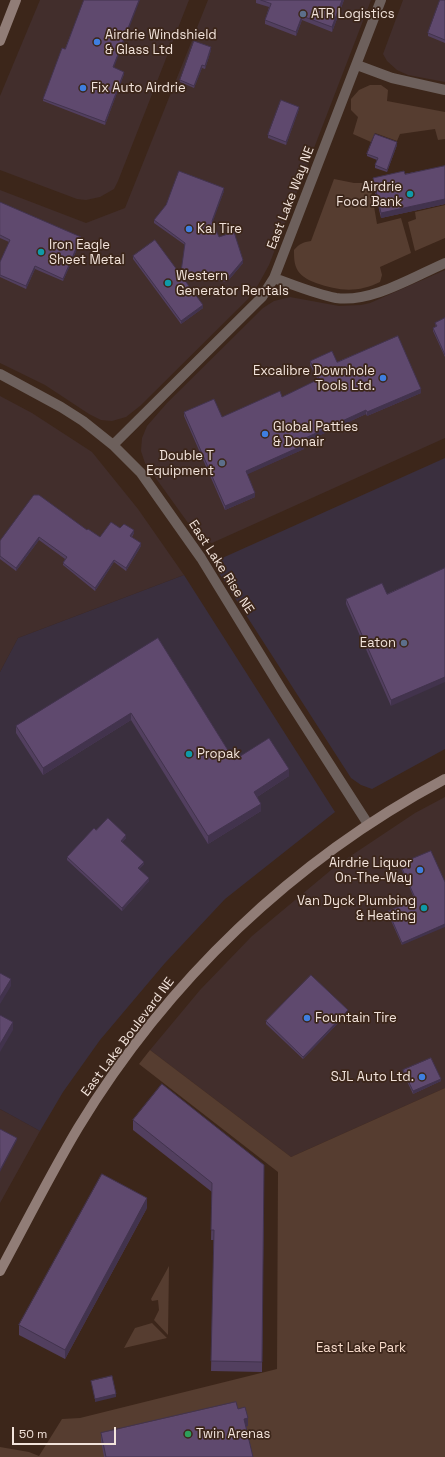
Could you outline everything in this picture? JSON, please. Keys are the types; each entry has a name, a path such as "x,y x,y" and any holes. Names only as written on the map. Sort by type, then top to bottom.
{"main road":[{"path":"0,41 16,0"},
{"name":"East Lake Boulevard NE","path":"0,1271 78,1128 130,1052 177,991 236,930 288,884 368,824 445,779"}],"street":[{"name":"East Lake Way NE","path":"113,445 262,297 274,278 381,0"},
{"path":"357,65 392,78 445,90"},
{"path":"274,278 335,298 349,299 364,297 379,292 445,263"},
{"name":"East Lake Rise NE","path":"0,374 61,407 83,421 113,445 141,473 188,538 282,690 368,824"}],"shaded area":[{"path":"40,0 189,0 118,181 114,189 100,197 86,200 77,199 0,170 0,96"},
{"path":"208,0 371,0 269,265 258,285 248,299 140,406 126,417 112,421 101,420 89,414 45,385 0,363 0,190 86,223 125,208"},
{"path":"403,0 445,0 445,82 408,75 397,70 387,61 383,54"},
{"path":"445,270 445,438 212,543 201,541 145,463 141,451 142,438 147,426 167,403 263,308 274,301 290,297 339,306 361,305 370,303"},
{"path":"0,396 32,413 92,452 138,509 184,575 18,638 0,672"},
{"path":"445,458 445,749 372,789 361,785 351,778 217,570 220,559"},
{"name":"Propak","path":"184,575 335,812 225,899 165,963 100,1040 63,1092 40,1131 0,1109 0,672 18,638"},
{"path":"445,797 445,1088 291,1157 150,1050 200,990 252,936 337,865 415,813"},
{"path":"0,1109 40,1131 0,1203"}],"green space":[{"path":"370,85 381,85 388,90 387,101 445,112 445,139 438,140 435,129 400,134 397,141 375,133 371,142 353,134 358,117 351,110 351,99 359,90"},
{"path":"334,179 354,183 370,183 377,224 401,218 411,253 380,267 382,275 380,282 372,286 348,290 324,286 303,276 299,273 296,266 294,250 301,244 311,241"},
{"path":"445,205 445,238 415,251 408,222 416,219 415,212"},
{"name":"East Lake Park","path":"150,1050 291,1157 445,1088 445,1457 0,1457 0,1447 29,1452 39,1456 62,1419 80,1418 277,1369 278,1172 139,1064"},
{"path":"169,1266 168,1335 154,1320 159,1310 158,1300 152,1301 151,1299"},
{"path":"152,1323 167,1338 124,1348 135,1328"}],"building":[{"path":"84,0 139,0 113,67 124,72 105,122 43,99 62,48 65,49"},
{"name":"ATR Logistics","path":"261,0 342,0 332,27 302,16 296,32 265,20 271,4"},
{"path":"440,0 445,0 445,40 428,33"},
{"path":"194,41 211,47 205,66 202,65 194,86 180,80"},
{"path":"281,100 299,107 286,142 268,135"},
{"path":"375,134 397,142 387,170 375,165 378,158 367,154"},
{"name":"Airdrie Food Bank","path":"445,166 445,199 381,213 373,178 404,171 405,174"},
{"name":"Kal Tire","path":"179,171 224,188 212,221 219,237 234,232 243,260 227,279 181,272 185,243 154,220 166,205"},
{"name":"Iron Eagle Sheet Metal","path":"0,202 81,237 63,279 35,266 26,286 0,275 0,262 10,240 0,235"},
{"name":"Western Generator Rentals","path":"155,240 203,305 181,321 133,256"},
{"path":"445,318 445,355 433,328 437,326 435,323"},
{"path":"398,336 421,389 367,412 366,410 301,440 304,445 246,471 255,493 225,506 184,412 214,399 222,417 280,391 282,397 319,379 310,361 332,351 337,362"},
{"path":"34,495 39,495 87,530 88,529 100,537 111,522 120,528 124,524 134,530 130,536 141,543 126,568 114,560 95,588 63,563 67,557 39,537 16,568 0,556 0,541"},
{"name":"Eaton","path":"445,568 445,677 391,700 346,599 382,583 387,594"},
{"name":"Propak","path":"158,638 234,760 269,738 289,769 254,792 261,804 208,836 131,713 43,768 16,726"},
{"path":"108,818 126,835 121,841 144,862 138,868 149,878 122,908 67,857 94,828 96,830"},
{"name":"Van Dyck Plumbing & Heating","path":"431,851 445,882 445,924 402,943 388,911 416,900 400,864"},
{"path":"0,973 11,979 0,997"},
{"name":"Fountain Tire","path":"311,975 348,1010 303,1057 266,1021"},
{"path":"0,1015 13,1022 0,1044"},
{"name":"SJL Auto Ltd.","path":"431,1058 441,1079 413,1091 403,1070"},
{"path":"162,1084 264,1165 262,1362 211,1361 214,1230 211,1230 212,1183 133,1120"},
{"path":"0,1129 17,1138 0,1170"},
{"path":"102,1174 147,1198 65,1350 19,1325"},
{"path":"112,1376 116,1394 95,1399 91,1381"},
{"name":"Twin Arenas","path":"236,1402 238,1409 245,1407 248,1418 244,1419 253,1457 106,1457 101,1433"}],"place":[{"name":"ATR Logistics","path":"303,14"},
{"name":"Airdrie Windshield & Glass Ltd","path":"97,42"},
{"name":"Fix Auto Airdrie","path":"83,88"},
{"name":"Airdrie Food Bank","path":"410,194"},
{"name":"Kal Tire","path":"189,229"},
{"name":"Iron Eagle Sheet Metal","path":"41,252"},
{"name":"Western Generator Rentals","path":"168,283"},
{"name":"Excalibre Downhole Tools Ltd.","path":"383,378"},
{"name":"Global Patties & Donair","path":"265,434"},
{"name":"Double T Equipment","path":"222,463"},
{"name":"Eaton","path":"404,643"},
{"name":"Propak","path":"189,754"},
{"name":"Airdrie Liquor On-The-Way","path":"420,870"},
{"name":"Van Dyck Plumbing & Heating","path":"424,908"},
{"name":"Fountain Tire","path":"307,1018"},
{"name":"SJL Auto Ltd.","path":"422,1077"},
{"name":"Twin Arenas","path":"188,1434"}]}
